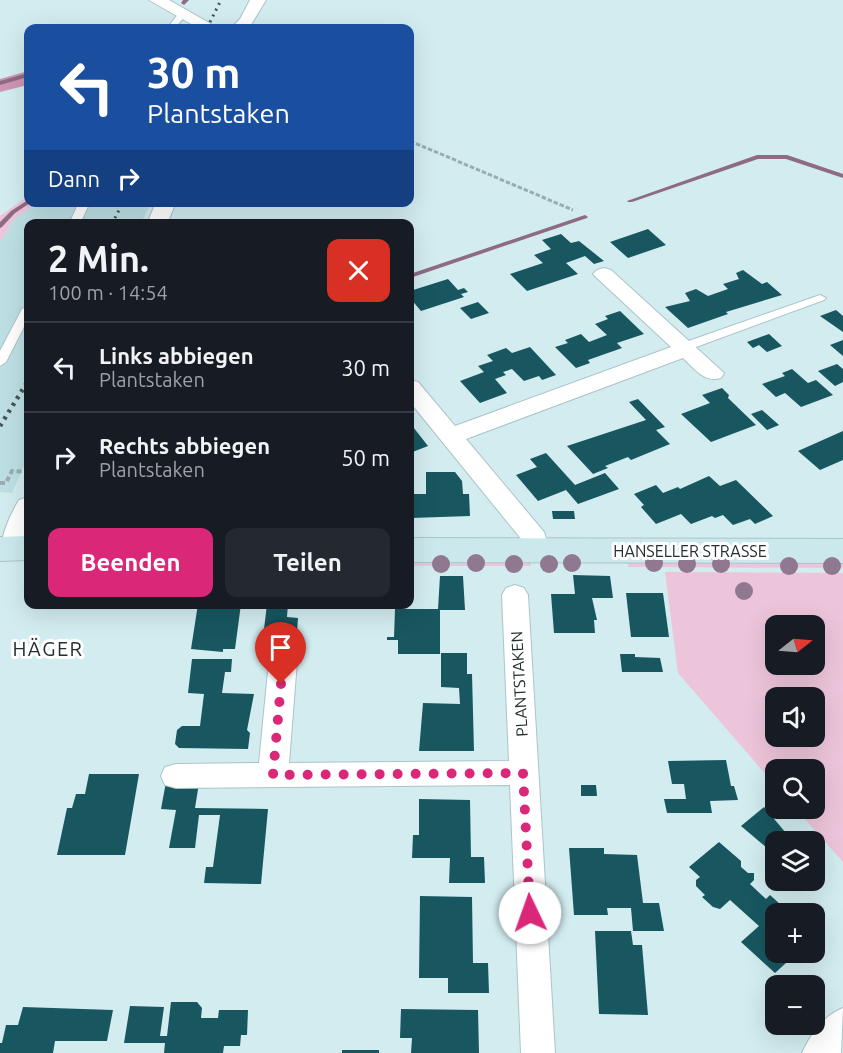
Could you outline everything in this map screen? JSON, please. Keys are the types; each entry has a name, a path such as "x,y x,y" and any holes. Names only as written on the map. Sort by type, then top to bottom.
{"main road":[{"name":"HANSELLER STRASSE","path":"414,550 843,551"}],"street":[{"path":"157,0 176,22"},
{"path":"244,24 258,0"},
{"path":"604,274 712,373"},
{"path":"451,436 686,348"},
{"path":"414,392 535,538 537,551"},
{"path":"13,548 24,517"},
{"name":"PLANTSTAKEN","path":"515,596 538,1053"},
{"path":"273,775 283,661"},
{"path":"176,776 523,773"},
{"path":"819,1053 843,1024"}],"lane":[{"path":"686,348 820,298"},
{"path":"0,362 24,317"}],"path":[{"path":"414,143 573,210"},
{"path":"0,482 6,483 12,471 24,472"}],"shaded area":[{"path":"24,72 24,86 0,92 0,79"},
{"path":"24,199 24,207 31,207 13,220 0,242 0,216"},
{"path":"31,207 149,207 143,219 24,219 24,466 12,493 0,492 0,242 13,220"},
{"path":"414,560 531,561 531,566 414,566"},
{"path":"628,561 843,562 843,568 628,567"},
{"path":"665,572 843,573 843,862 825,842 825,831 816,831 805,819 825,819 825,759 765,759 765,773 678,673"}],"building":[{"path":"648,229 666,245 628,258 610,242"},
{"path":"561,234 571,243 579,241 604,261 594,264 585,256 566,263 578,274 527,291 510,274 543,263 534,255 551,249 542,240"},
{"path":"743,270 762,284 767,282 782,295 726,312 728,314 688,328 665,307 690,301 685,293 696,289 708,296 728,289 723,284 739,279 736,273"},
{"path":"448,279 458,290 464,288 468,292 461,294 464,297 421,311 414,303 414,290"},
{"path":"478,302 489,313 471,319 460,308"},
{"path":"836,310 843,316 843,332 820,316"},
{"path":"620,311 644,334 617,343 622,348 588,360 590,363 576,368 555,347 568,343 565,340 581,334 589,342 607,335 595,324 608,319 605,316"},
{"path":"769,334 782,346 767,352 759,345 753,348 747,342"},
{"path":"843,340 843,356 830,345"},
{"path":"530,347 556,375 542,380 539,376 524,381 512,369 503,372 506,375 495,379 507,393 480,403 460,381 484,372 478,366 493,361 487,355 506,348 512,353"},
{"path":"837,364 843,369 843,382 835,386 818,371"},
{"path":"792,369 808,383 816,380 833,395 801,407 785,393 776,397 762,384 785,376 782,373"},
{"path":"722,388 729,395 728,398 756,425 711,442 681,414 710,403 702,395"},
{"path":"638,399 665,427 656,430 670,444 631,460 628,457 605,466 608,468 593,474 567,446 646,420 629,402"},
{"path":"762,410 779,425 767,430 751,414"},
{"path":"414,428 428,446 414,451"},
{"path":"843,431 843,460 820,470 798,451"},
{"path":"546,453 575,485 605,473 619,489 578,504 566,490 538,501 516,475 537,467 530,459"},
{"path":"426,472 455,472 462,481 463,494 469,494 470,516 414,518 414,494 426,494"},
{"path":"709,476 720,486 736,480 773,516 755,524 750,519 733,525 723,515 715,518 712,516 691,524 681,514 656,524 641,507 644,505 634,494 656,485 663,493 678,487 680,489"},
{"path":"552,511 574,511 575,519 553,519"},
{"path":"573,575 610,576 613,598 592,598 597,620 594,620 595,633 554,633 551,594 575,594"},
{"path":"440,576 463,576 465,610 440,610 440,654 398,654 398,640 387,640 387,637 394,637 395,609 438,609"},
{"path":"626,593 663,593 669,637 631,637"},
{"path":"197,609 240,609 235,649 223,649 223,652 191,649"},
{"path":"266,609 288,609 287,617 298,618 296,646 262,646"},
{"path":"441,653 467,653 467,674 472,674 474,751 419,751 423,703 460,704 459,688 441,687"},
{"path":"620,654 660,658 663,672 622,672"},
{"path":"192,659 232,659 231,672 225,672 222,693 254,694 247,730 250,733 248,749 179,748 175,744 177,730 182,726 200,726 204,694 188,693"},
{"path":"726,760 731,786 734,786 738,800 710,801 712,813 667,813 664,799 686,799 684,784 672,784 668,761"},
{"path":"89,774 139,774 125,855 57,855 67,808 72,808 76,794 85,794"},
{"path":"166,782 199,783 195,808 268,809 261,884 204,883 206,867 213,867 220,815 199,815 195,848 169,848 176,810 161,809"},
{"path":"581,785 596,785 597,796 581,796"},
{"path":"419,799 470,800 471,857 484,857 485,883 449,883 450,858 412,858 413,835 419,835"},
{"path":"764,807 765,819 774,819 784,831 765,831 765,846 741,826"},
{"path":"719,842 741,861 741,867 748,873 754,873 754,880 750,884 766,899 770,895 779,903 765,903 765,963 786,963 775,973 741,942 759,926 730,900 720,909 713,907 702,897 705,895 696,886 696,880 700,877 689,867"},
{"path":"569,848 604,848 604,854 637,855 643,903 659,903 664,931 633,931 631,908 607,908 608,915 574,915"},
{"path":"420,896 472,897 473,963 488,963 489,993 448,993 448,978 419,978"},
{"path":"595,931 631,931 633,945 642,945 648,1015 599,1014"},
{"path":"171,1002 197,1002 202,1008 201,1018 218,1018 219,1010 248,1010 247,1035 241,1035 240,1046 224,1046 223,1053 164,1053 165,1043 124,1043 130,1006 164,1007 160,1036 167,1036"},
{"path":"23,1007 113,1010 107,1041 55,1041 53,1053 0,1053 0,1043 2,1043 6,1025 18,1025"},
{"path":"401,1009 478,1010 479,1053 411,1053 412,1038 400,1038"},
{"path":"342,1050 379,1050 379,1053 342,1053"}],"waterway":[{"path":"0,83 24,76"},
{"path":"630,201 757,157 787,157 843,176"},
{"path":"0,226 13,212 24,205"},
{"path":"414,275 585,217"}],"railway":[{"path":"209,24 221,0"},
{"path":"114,219 120,207"},
{"path":"0,426 24,387"}],"district":[{"name":"HÄGER","path":"48,649"}],"route":[{"path":"281,684 273,775 523,773 530,913"}]}
